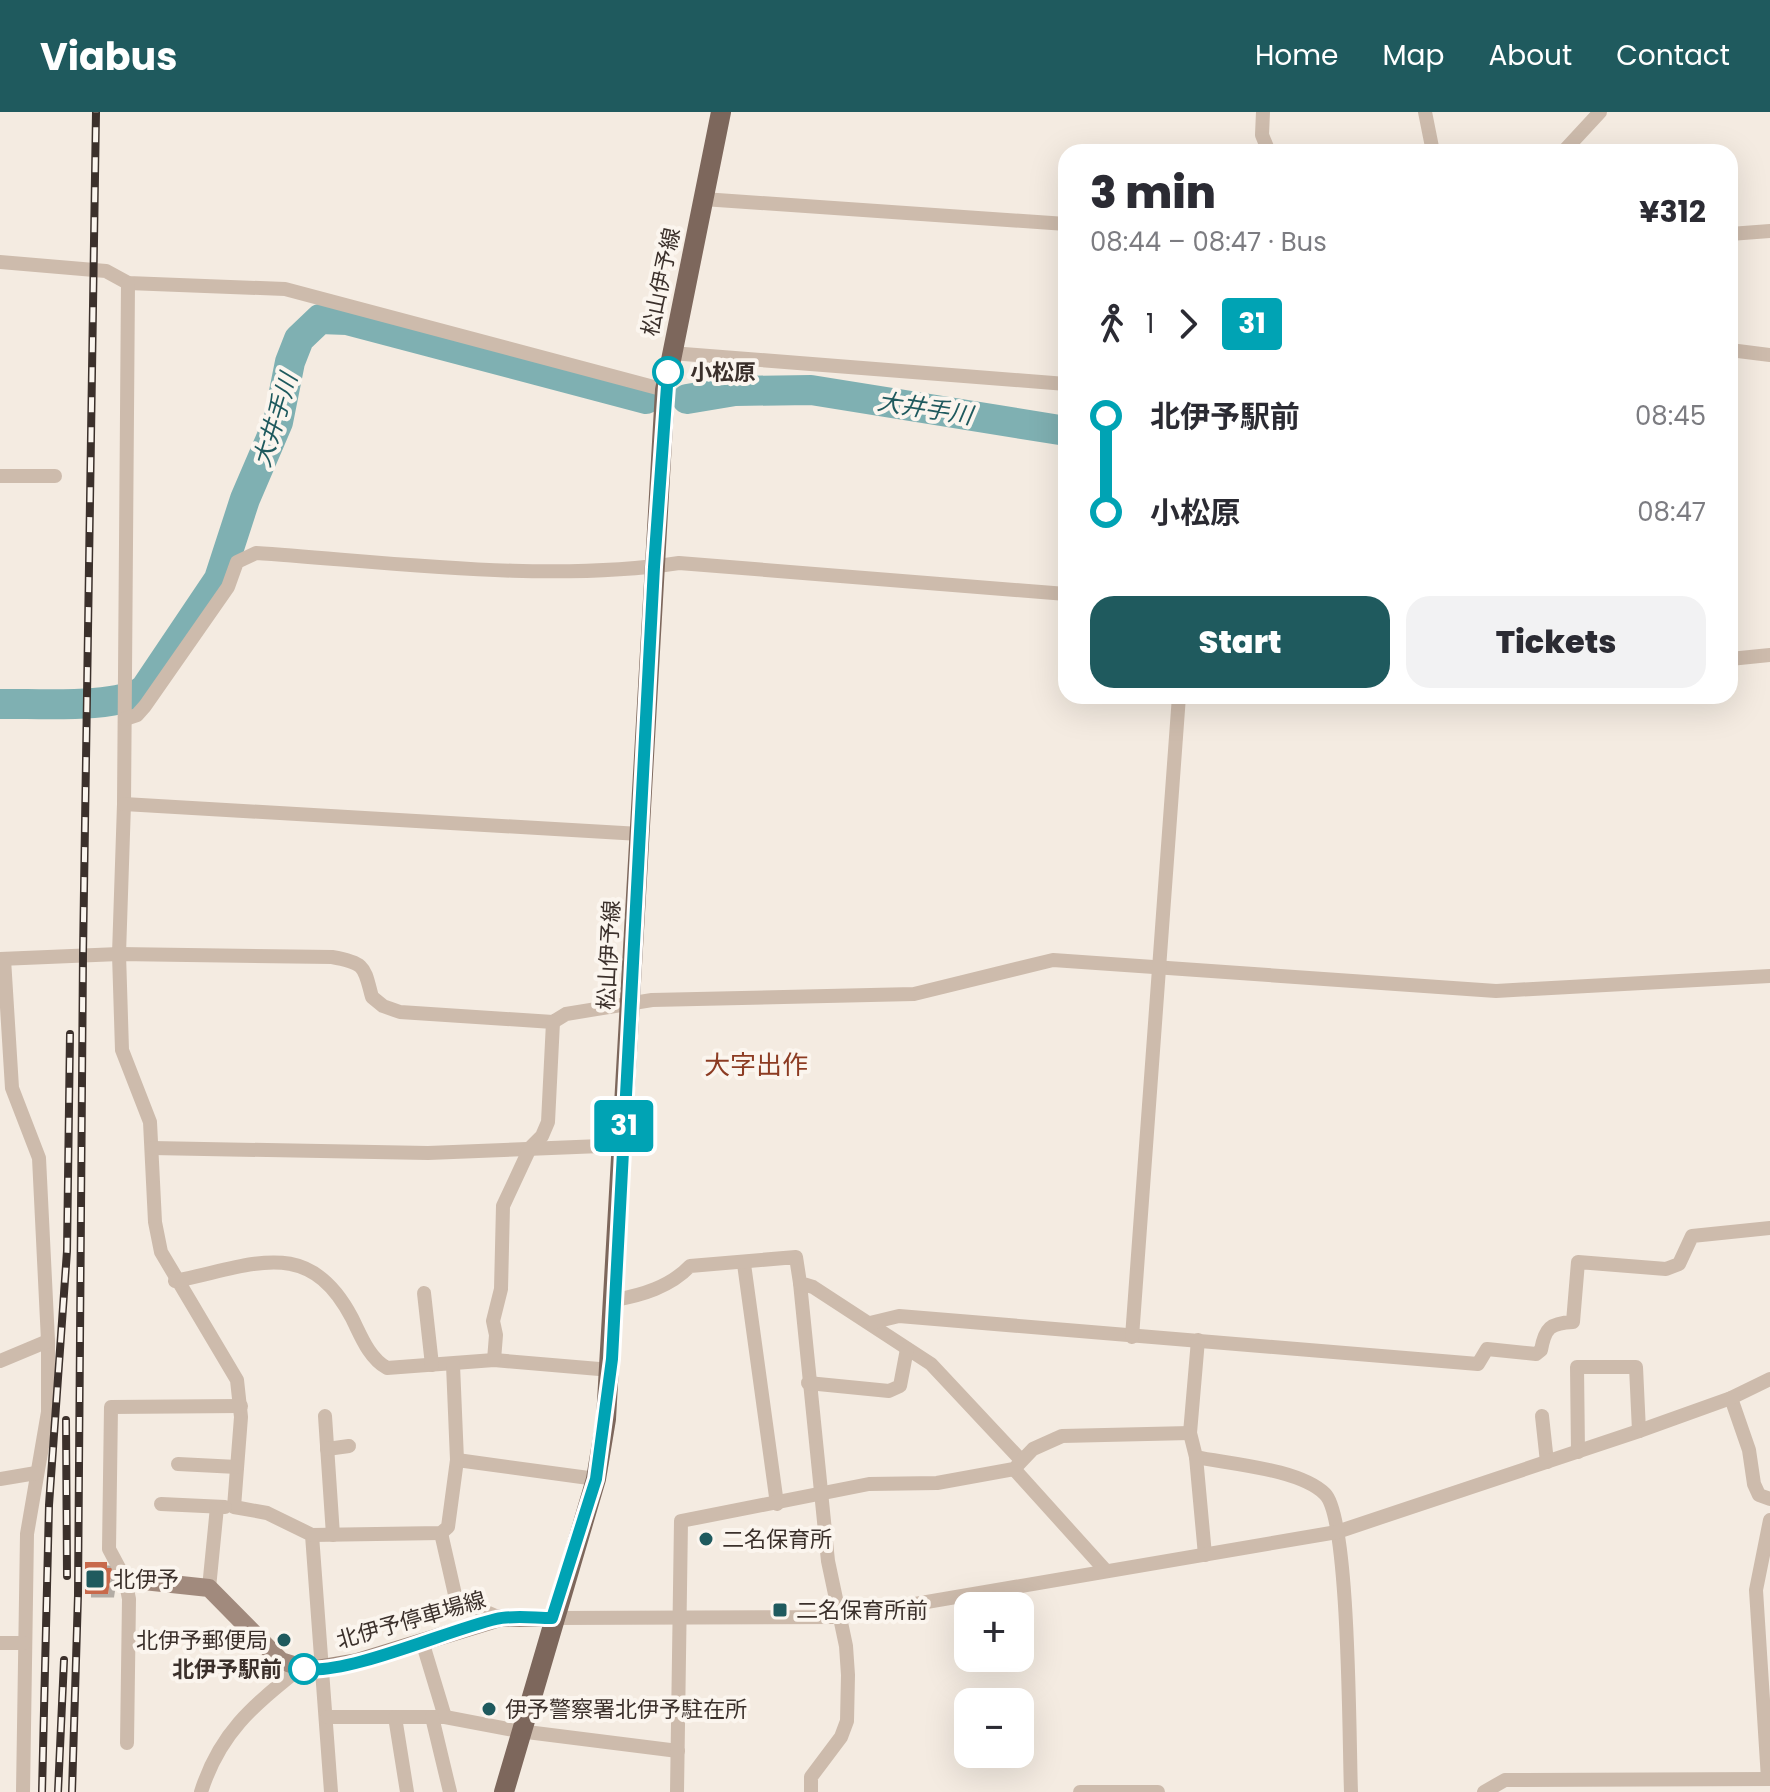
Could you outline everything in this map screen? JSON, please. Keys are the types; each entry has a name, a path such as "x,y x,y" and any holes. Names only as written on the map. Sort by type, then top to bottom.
{"main road":[{"name":"松山伊予線","path":"504,1792 552,1618 596,1479 611,1370 665,390 721,112"},
{"path":"125,1579 209,1588"},
{"name":"北伊予停車場線","path":"209,1588 281,1661 300,1668 322,1670 500,1618 552,1618"}],"street":[{"path":"1263,112 1262,135 1266,144"},
{"path":"1425,112 1431,144"},
{"path":"1570,144 1600,112"},
{"path":"703,199 1058,223"},
{"path":"1738,233 1770,231"},
{"path":"0,262 106,271 128,283 285,289 665,390"},
{"path":"128,283 124,804 119,954 122,1050 150,1122 156,1238 175,1281 231,1368 241,1406 234,1507"},
{"path":"1738,351 1770,355"},
{"path":"671,353 1058,383"},
{"path":"0,476 55,476"},
{"path":"125,706 137,715 145,706 228,587 237,562 246,555 538,569 654,567 679,563 1058,593"},
{"path":"1738,658 1770,655"},
{"path":"1132,1337 1178,704"},
{"path":"124,804 640,834"},
{"path":"23,1792 27,1534 48,1412 48,1341 39,1158 12,1088 2,959 119,954 332,957 365,969 372,997 383,1006 400,1012 553,1022 566,1014 652,1000 914,994 1053,960 1496,991 1770,976"},
{"path":"494,1360 493,1321 501,1289 503,1206 530,1148 542,1136 548,1122 553,1022"},
{"path":"152,1148 428,1153 601,1146 623,1140"},
{"path":"870,1323 899,1316 1478,1364 1487,1349 1536,1354 1541,1350 1545,1331 1551,1325 1573,1322 1578,1262 1666,1269 1679,1264 1692,1236 1770,1228"},
{"path":"615,1300 644,1294 681,1275 690,1266 744,1264 796,1257 828,1561 846,1646 847,1721 841,1737 811,1777 811,1792"},
{"path":"175,1281 272,1262 297,1264 321,1276 338,1291 378,1363 387,1368 494,1360 611,1370"},
{"path":"744,1264 777,1504"},
{"path":"800,1283 813,1287 931,1364 1106,1571"},
{"path":"424,1293 432,1365"},
{"path":"1198,1340 1190,1433 1196,1457 1205,1555"},
{"path":"0,1361 48,1341"},
{"path":"808,1383 846,1384 878,1393 889,1391 900,1386 907,1349"},
{"path":"161,1504 234,1507 267,1513 312,1535 441,1533 448,1527 457,1460 453,1365"},
{"path":"1578,1452 1577,1367 1636,1367 1639,1431"},
{"path":"552,1618 839,1617 930,1604 1337,1532 1639,1431 1731,1398 1770,1379"},
{"path":"1731,1398 1749,1450 1754,1484 1759,1495 1770,1499"},
{"path":"127,1743 129,1599 125,1579 109,1549 111,1407 241,1406"},
{"path":"325,1416 333,1535"},
{"path":"1542,1416 1547,1462"},
{"path":"677,1792 681,1521 822,1496 869,1484 937,1483 1017,1464 1062,1436 1190,1433"},
{"path":"327,1449 349,1446"},
{"path":"1196,1457 1301,1481 1326,1494 1341,1550 1351,1792"},
{"path":"457,1460 596,1479"},
{"path":"178,1464 237,1467"},
{"path":"0,1479 36,1473"},
{"path":"209,1588 217,1507"},
{"path":"1484,1792 1505,1780 1746,1785 1769,1779 1756,1590 1766,1555 1770,1520"},
{"path":"441,1533 456,1599 500,1618"},
{"path":"312,1535 331,1792"},
{"path":"422,1641 450,1792"},
{"path":"0,1643 24,1643"},
{"path":"201,1792 210,1762 238,1721 300,1668"},
{"path":"327,1717 438,1717 519,1731 678,1751"},
{"path":"395,1717 407,1792"},
{"path":"1080,1792 1158,1792"}],"building":[{"name":"北伊予","path":"85,1562 107,1562 107,1568 112,1568 108,1594 85,1594"}],"waterway":[{"name":"大井手川","path":"0,704 97,703 133,696 145,689 219,579 245,499 278,422 290,362 299,339 320,319 347,320 646,399"},
{"name":"大井手川","path":"687,399 735,391 811,390 1058,430"}],"railway":[{"path":"72,1792 78,1595 83,954 96,112"},
{"path":"42,1792 49,1505 67,1251 70,1034"},
{"path":"66,1420 67,1576"},
{"path":"58,1792 64,1660"}],"bus line":[{"name":"31","path":"304,1669 322,1670 357,1662 500,1618 552,1618 596,1479 612,1359 654,567 668,372"}],"place":[{"name":"小松原","path":"668,372"},
{"name":"二名保育所","path":"706,1539"},
{"name":"北伊予","path":"95,1579"},
{"name":"二名保育所前","path":"780,1610"},
{"name":"北伊予郵便局","path":"284,1640"},
{"name":"北伊予駅前","path":"304,1669"},
{"name":"伊予警察署北伊予駐在所","path":"489,1709"}],"district":[{"name":"大字出作","path":"756,1065"}]}
